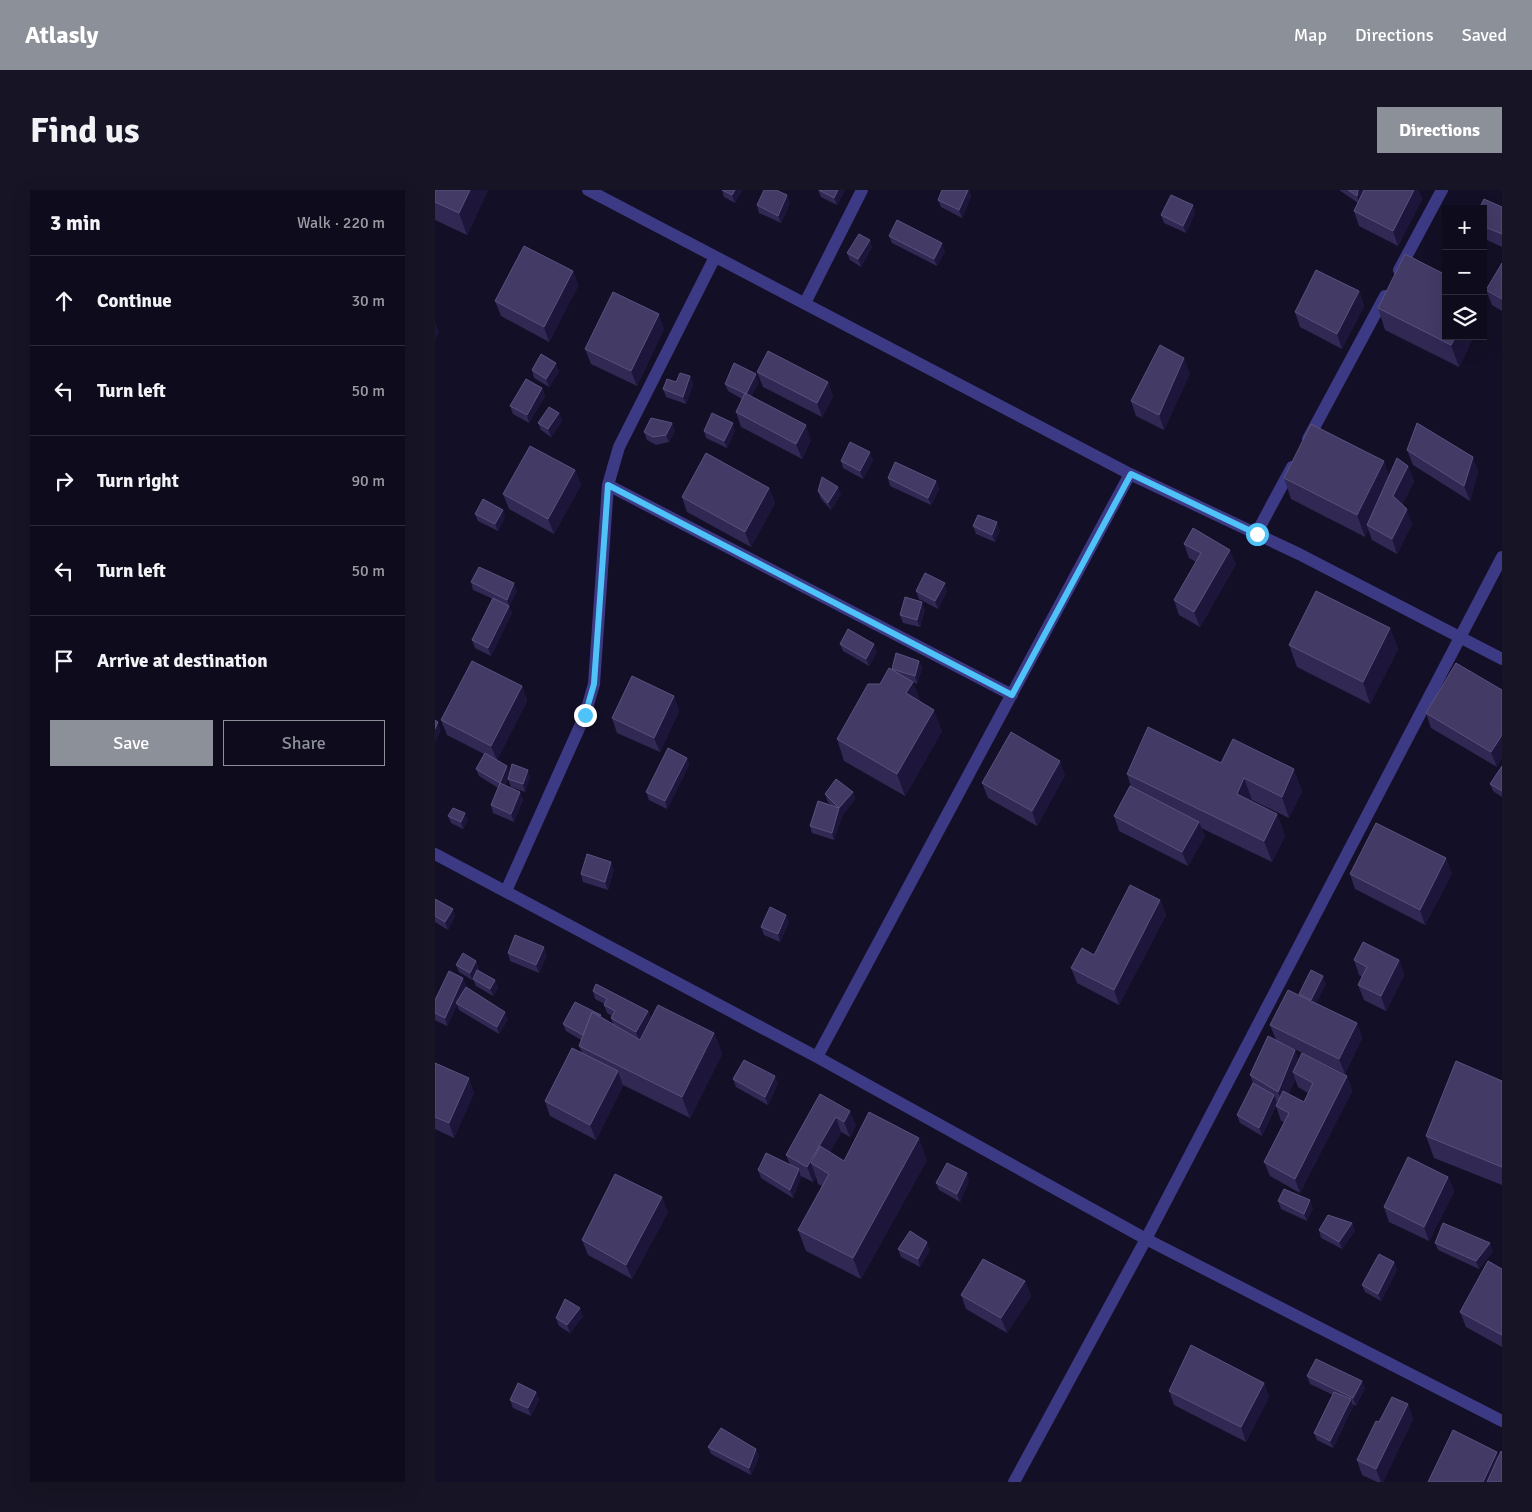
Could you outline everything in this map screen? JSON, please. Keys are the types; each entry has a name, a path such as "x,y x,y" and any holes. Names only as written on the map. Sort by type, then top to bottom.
{"street":[{"path":"588,190 1131,474 1257,534 1502,659"},
{"path":"805,303 862,190"},
{"path":"1257,534 1442,190"},
{"path":"506,892 585,715 594,684 608,485 619,447 715,257"},
{"path":"817,1057 1131,474"},
{"path":"608,485 1012,695"},
{"path":"1014,1482 1146,1239 1502,558"},
{"path":"435,854 817,1057 1146,1239 1502,1421"}],"building":[{"path":"435,190 470,190 459,213 435,202"},
{"path":"722,190 735,190 732,195"},
{"path":"764,190 776,190 787,195 778,216 757,205"},
{"path":"819,190 838,190 834,198"},
{"path":"942,190 968,190 959,210 938,200"},
{"path":"1348,190 1358,190 1357,196"},
{"path":"1364,190 1414,190 1393,231 1354,211"},
{"path":"1171,195 1193,205 1183,226 1161,215"},
{"path":"1484,199 1502,207 1502,234 1487,228 1487,205 1481,205"},
{"path":"897,220 942,243 934,259 889,236"},
{"path":"859,234 870,240 858,259 847,253"},
{"path":"524,246 573,271 544,327 495,301"},
{"path":"1405,254 1442,273 1442,340 1454,340 1451,345 1378,308"},
{"path":"1502,263 1502,299 1487,291"},
{"path":"1316,270 1359,291 1337,334 1295,312"},
{"path":"613,292 659,314 631,371 585,349"},
{"path":"1160,345 1184,358 1159,415 1131,401"},
{"path":"768,351 828,382 817,403 757,372"},
{"path":"541,354 556,363 546,379 532,370"},
{"path":"734,363 756,374 746,394 725,384"},
{"path":"680,373 690,376 683,397 663,389 667,379 676,382"},
{"path":"526,379 542,388 527,415 510,406"},
{"path":"745,393 806,425 796,444 736,412"},
{"path":"549,407 559,413 548,429 538,423"},
{"path":"712,413 733,423 724,441 704,431"},
{"path":"651,418 672,423 666,435 653,437 644,432"},
{"path":"1417,423 1473,457 1464,486 1407,450"},
{"path":"1311,424 1384,461 1357,515 1284,478"},
{"path":"850,442 870,452 860,471 841,461"},
{"path":"530,446 575,470 548,519 503,494"},
{"path":"706,453 769,488 745,532 682,497"},
{"path":"1397,458 1408,466 1393,496 1407,509 1392,539 1367,525"},
{"path":"895,462 936,481 928,498 888,478"},
{"path":"822,477 838,487 828,503 818,491"},
{"path":"483,499 503,510 495,524 475,514"},
{"path":"978,515 997,522 992,535 973,526"},
{"path":"1193,528 1230,550 1194,612 1174,600 1201,553 1184,544"},
{"path":"479,567 514,583 507,600 471,582"},
{"path":"925,573 945,583 935,601 916,591"},
{"path":"1316,591 1390,628 1363,682 1289,645"},
{"path":"905,597 922,602 917,620 900,615"},
{"path":"493,598 509,606 488,648 472,640"},
{"path":"848,629 874,644 866,659 840,644"},
{"path":"896,653 919,661 915,676 892,669"},
{"path":"472,661 522,686 491,746 441,720"},
{"path":"1456,663 1502,690 1502,735 1491,752 1426,713"},
{"path":"889,668 913,682 906,693 934,710 897,774 837,739 868,684 880,684"},
{"path":"632,676 674,696 654,738 612,718"},
{"path":"1148,727 1221,763 1233,739 1294,769 1282,797 1244,778 1237,794 1277,814 1264,841 1127,774"},
{"path":"1011,732 1060,761 1032,811 982,783"},
{"path":"668,748 687,758 665,801 646,792"},
{"path":"485,753 507,766 500,783 476,769"},
{"path":"512,764 528,770 523,784 508,779"},
{"path":"1502,766 1502,791 1490,784"},
{"path":"836,779 853,792 839,808 825,794"},
{"path":"500,783 520,792 511,814 491,805"},
{"path":"1130,786 1199,822 1182,852 1114,816"},
{"path":"818,801 839,808 832,833 810,826"},
{"path":"453,808 465,813 461,822 448,816"},
{"path":"1376,823 1446,858 1420,910 1350,874"},
{"path":"587,854 611,862 605,882 581,874"},
{"path":"1130,885 1160,900 1114,990 1071,968 1082,948 1094,955"},
{"path":"435,899 453,909 445,922 435,916"},
{"path":"770,907 786,915 778,934 761,927"},
{"path":"515,935 544,947 536,965 508,953"},
{"path":"1363,942 1399,960 1381,996 1358,985 1367,967 1354,960"},
{"path":"463,953 476,961 470,973 456,965"},
{"path":"477,970 495,980 490,989 473,979"},
{"path":"1311,970 1323,976 1311,1000 1299,994"},
{"path":"449,971 463,978 445,1018 435,1013 435,1000"},
{"path":"596,984 648,1011 636,1032 611,1018 615,1011 604,1005 607,999 593,991"},
{"path":"466,987 505,1012 497,1027 456,1003"},
{"path":"1288,990 1357,1023 1339,1059 1270,1025"},
{"path":"575,1002 601,1015 592,1012 583,1035 563,1024"},
{"path":"658,1005 714,1033 682,1097 579,1046 592,1012 640,1040"},
{"path":"1268,1036 1295,1050 1278,1092 1250,1075"},
{"path":"572,1048 618,1071 590,1125 545,1101"},
{"path":"1302,1053 1347,1076 1295,1179 1264,1162 1289,1113 1276,1106 1283,1091 1304,1102 1313,1083 1293,1072"},
{"path":"744,1060 775,1076 765,1097 733,1079"},
{"path":"1456,1061 1502,1081 1502,1167 1426,1136"},
{"path":"435,1063 469,1078 449,1123 435,1117"},
{"path":"1253,1083 1274,1095 1259,1128 1237,1115"},
{"path":"820,1094 850,1111 844,1122 836,1117 807,1167 786,1155"},
{"path":"869,1112 919,1138 853,1258 798,1230 829,1174 811,1163 820,1146 844,1161"},
{"path":"766,1153 799,1169 790,1190 758,1170"},
{"path":"1408,1157 1448,1177 1424,1227 1384,1207"},
{"path":"947,1163 967,1173 957,1194 936,1183"},
{"path":"615,1174 662,1197 626,1265 582,1240"},
{"path":"1284,1189 1310,1200 1304,1214 1278,1201"},
{"path":"1328,1215 1352,1223 1339,1242 1319,1230"},
{"path":"1443,1223 1490,1243 1476,1261 1435,1243"},
{"path":"910,1231 927,1242 918,1259 898,1249"},
{"path":"1379,1254 1394,1262 1378,1294 1362,1285"},
{"path":"983,1259 1025,1281 1001,1318 961,1295"},
{"path":"1488,1261 1502,1269 1502,1335 1460,1312"},
{"path":"565,1299 580,1308 567,1325 556,1318"},
{"path":"1191,1345 1264,1383 1241,1427 1169,1391"},
{"path":"1316,1359 1362,1381 1353,1398 1307,1376"},
{"path":"518,1383 536,1392 528,1408 510,1400"},
{"path":"1334,1392 1351,1399 1330,1441 1314,1433"},
{"path":"1392,1397 1408,1404 1376,1469 1357,1460 1376,1421 1379,1422"},
{"path":"721,1428 756,1449 749,1468 708,1447"},
{"path":"1453,1430 1497,1452 1483,1482 1428,1482"},
{"path":"1501,1451 1502,1482 1487,1482"}],"route":[{"path":"585,715 594,684 608,485 1012,695 1131,474 1257,534"}]}
